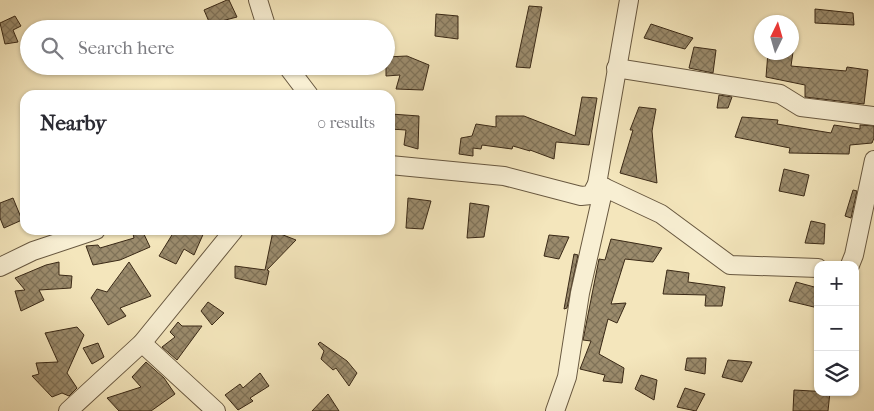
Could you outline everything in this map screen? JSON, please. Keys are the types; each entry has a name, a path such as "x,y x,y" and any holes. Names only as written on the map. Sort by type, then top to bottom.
{"street":[{"path":"258,0 264,20"},
{"path":"555,411 567,377 580,293 601,186 616,68 629,0"},
{"path":"616,68 780,94 801,108 874,116"},
{"path":"294,75 304,90"},
{"path":"852,261 874,160"},
{"path":"395,165 504,176 581,196 592,195 601,186"},
{"path":"601,186 661,214 730,264 814,268"},
{"path":"0,267 33,252 82,235"},
{"path":"68,411 142,343 230,235"},
{"path":"142,343 216,411"}],"building":[{"path":"229,0 237,17 225,20 208,20 204,10"},
{"path":"529,6 542,7 530,68 516,67"},
{"path":"815,9 853,13 854,25 815,23"},
{"path":"436,14 458,16 458,39 435,36"},
{"path":"15,16 20,24 20,26 13,30 18,42 5,44 0,23"},
{"path":"651,24 693,38 685,49 644,38"},
{"path":"694,47 716,50 713,73 689,68"},
{"path":"407,56 429,65 423,90 396,89 400,75 386,76 395,75 395,57"},
{"path":"767,60 792,60 791,66 846,71 847,67 868,70 864,104 805,97 805,85 766,77"},
{"path":"719,95 732,97 728,108 717,108"},
{"path":"582,97 597,98 589,145 556,142 554,159 513,146 512,149 482,145 481,149 473,148 473,156 459,154 461,138 472,136 476,124 496,127 496,116 524,116 575,136"},
{"path":"639,107 656,109 652,131 657,183 620,173 633,130 630,130"},
{"path":"395,114 419,116 418,149 404,145 406,130 395,129"},
{"path":"742,117 778,120 777,124 831,133 834,125 860,129 860,125 874,126 874,138 872,143 850,145 849,154 789,153 790,148 735,137"},
{"path":"784,169 809,175 804,196 779,191"},
{"path":"853,190 857,191 851,218 845,216"},
{"path":"13,198 20,215 20,221 4,228 0,218 0,203"},
{"path":"408,198 431,201 423,229 406,228"},
{"path":"470,203 489,206 484,237 467,238"},
{"path":"811,221 825,224 824,244 805,243"},
{"path":"133,235 144,235 150,247 120,260 93,265 86,246 98,245 100,248 134,238"},
{"path":"172,235 203,235 194,255 184,249 176,264 159,256"},
{"path":"272,235 283,235 296,240 267,270 269,271 266,285 235,278 235,266 265,270"},
{"path":"549,235 569,237 559,259 544,256"},
{"path":"611,239 662,248 653,262 625,259 611,304 626,303 617,323 608,319 599,354 624,368 622,383 603,381 605,375 580,369 591,341 583,340 599,259 605,260"},
{"path":"574,254 578,255 567,308 564,309"},
{"path":"59,262 59,275 72,276 71,288 39,290 44,300 21,311 15,291 25,290 15,278 46,265"},
{"path":"129,262 151,296 120,308 126,316 108,325 91,298 97,289 107,292"},
{"path":"667,270 689,273 688,282 725,287 722,306 705,306 706,295 663,294"},
{"path":"796,282 814,287 814,307 789,301"},
{"path":"208,302 224,313 212,325 201,311"},
{"path":"178,322 182,326 202,326 177,360 162,347 175,337 170,332"},
{"path":"77,327 84,335 67,373 77,388 69,396 62,393 52,397 32,376 39,374 36,363 58,362 45,333"},
{"path":"320,342 347,361 357,373 349,386 336,368 333,370 321,359 324,351 318,344"},
{"path":"98,343 104,357 92,364 83,348"},
{"path":"687,358 706,358 705,374 685,370"},
{"path":"728,360 752,362 742,382 722,377"},
{"path":"146,362 164,378 175,394 151,411 119,411 107,398 141,387 132,377"},
{"path":"260,373 269,386 250,398 253,401 238,410 225,395 240,384 243,388"},
{"path":"641,375 657,380 654,400 635,389"},
{"path":"685,388 705,394 696,411 677,407"},
{"path":"794,390 814,391 814,396 830,396 828,411 793,411"},
{"path":"328,394 339,411 312,411"}]}
